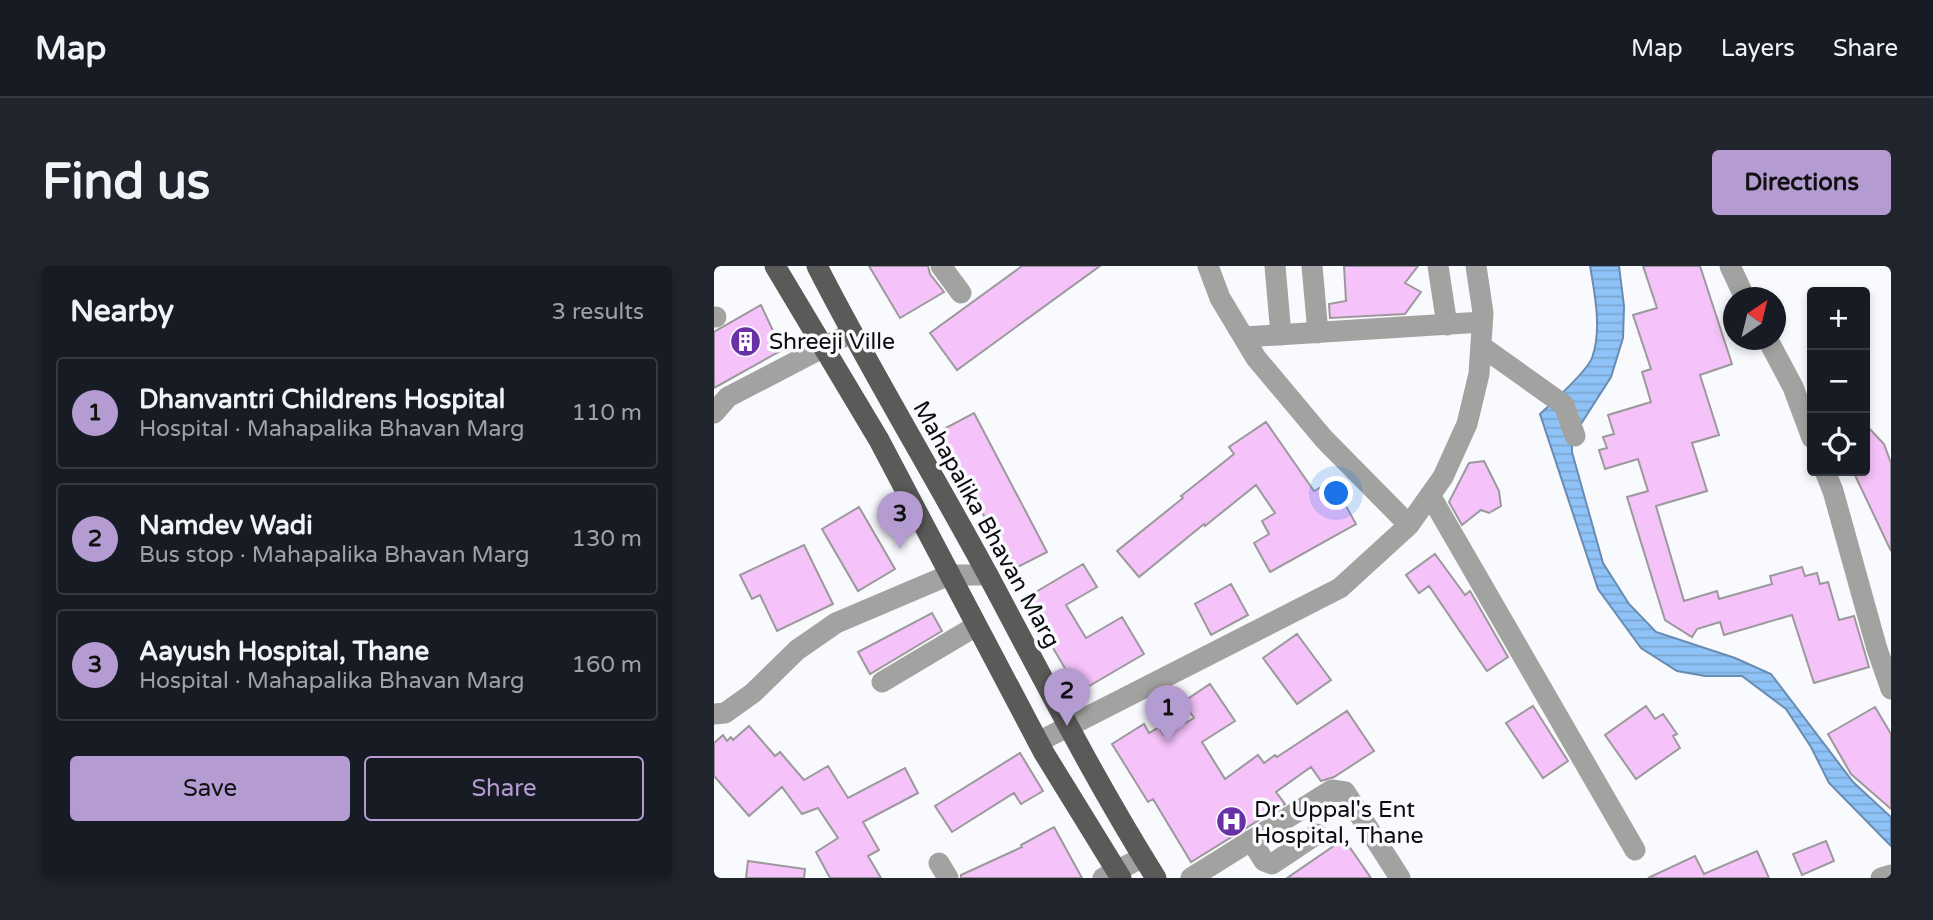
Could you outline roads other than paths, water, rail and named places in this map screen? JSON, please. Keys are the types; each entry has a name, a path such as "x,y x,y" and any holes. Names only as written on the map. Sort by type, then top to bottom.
{"main road":[{"path":"775,266 862,412 1038,742 1114,876"},
{"name":"Mahapalika Bhavan Marg","path":"817,266 851,333 988,575 1067,726 1156,878"},
{"path":"862,412 886,395"}],"street":[{"path":"941,266 961,293"},
{"path":"1208,266 1220,298 1256,358 1324,439 1409,525"},
{"path":"1275,266 1281,335"},
{"path":"1312,266 1318,332"},
{"path":"1438,266 1447,325"},
{"path":"1038,742 1340,588 1409,525 1443,477 1467,424 1479,374 1483,313 1476,266"},
{"path":"1731,266 1740,287"},
{"path":"1278,307 1315,305"},
{"path":"1244,337 1482,323"},
{"path":"719,403 851,333"},
{"path":"1481,346 1564,405 1575,436"},
{"path":"1773,350 1793,387 1807,425"},
{"path":"1827,476 1891,689"},
{"path":"1430,495 1635,850"},
{"path":"714,714 725,713 753,693 797,650 836,623 949,575 988,575"},
{"path":"882,682 976,626"},
{"path":"1191,878 1332,790 1345,792 1400,878"},
{"path":"1251,840 1264,861 1272,864 1309,839 1284,819"},
{"path":"1114,876 1143,858"},
{"path":"1881,878 1891,875"}],"water":[{"path":"1590,266 1619,266 1624,306 1623,338 1611,377 1572,438 1572,452 1603,563 1629,604 1656,632 1735,658 1771,674 1853,782 1891,817 1891,846 1829,783 1811,747 1786,709 1742,676 1705,676 1677,671 1641,648 1598,589 1540,414 1577,379 1592,358 1597,324"}],"place":[{"name":"Shreeji Ville","path":"746,341"},
{"name":"Aayush Hospital, Thane","path":"900,549"},
{"name":"Namdev Wadi","path":"1067,726"},
{"name":"Dhanvantri Childrens Hospital","path":"1168,743"},
{"name":"Dr. Uppal's Ent Hospital, Thane","path":"1231,822"}]}
